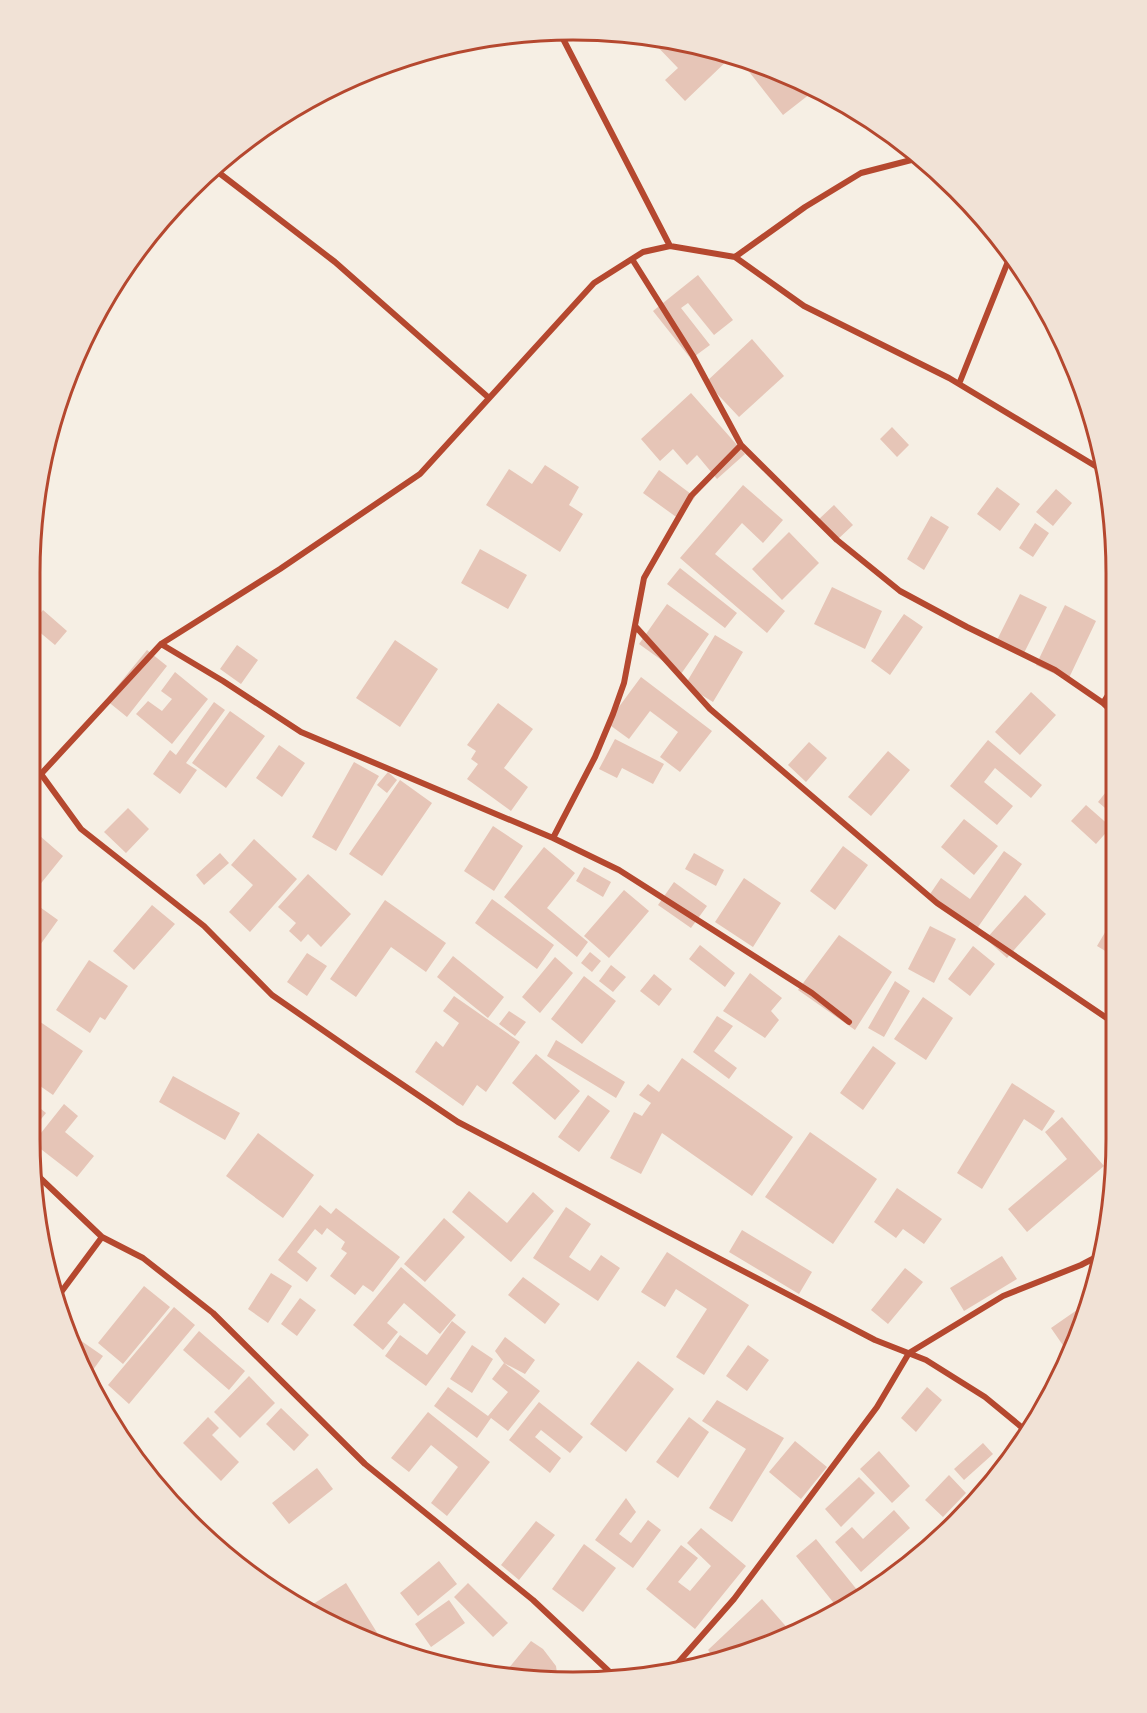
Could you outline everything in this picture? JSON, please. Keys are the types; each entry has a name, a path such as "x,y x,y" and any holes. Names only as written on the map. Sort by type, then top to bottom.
{"street":[{"path":"563,41 670,246"},
{"path":"735,257 805,207 861,173 910,161"},
{"path":"221,174 335,262 489,398"},
{"path":"1022,1428 985,1397 926,1360 875,1340 448,1116 272,995 204,926 81,829 41,774 161,644 280,569 420,474 594,283 643,252 670,246 735,257 804,306 959,384 1095,466"},
{"path":"632,259 693,356 741,445 837,540 900,591 1055,670 1106,706"},
{"path":"959,384 1007,264"},
{"path":"553,838 595,757 624,683 644,578 692,496 741,445"},
{"path":"636,627 710,709 938,903 1106,1018"},
{"path":"161,644 301,732 553,838 619,870 812,993 849,1022"},
{"path":"1103,703 1106,698"},
{"path":"43,1180 102,1237 143,1258 213,1313 365,1464 533,1600 609,1671"},
{"path":"63,1290 102,1237"},
{"path":"679,1662 741,1590 877,1407 909,1353 1003,1296 1092,1259"}],"building":[{"path":"658,48 725,63 685,101 665,80 678,68"},
{"path":"748,70 809,95 783,115"},
{"path":"698,275 733,320 714,335 688,303 681,308 710,345 691,359 653,311"},
{"path":"752,339 784,376 739,417 706,382"},
{"path":"691,393 745,454 717,479 697,455 687,465 673,449 660,461 641,439"},
{"path":"892,427 909,445 897,457 880,439"},
{"path":"545,465 579,487 569,505 583,514 560,552 486,505 509,469 532,484"},
{"path":"659,470 695,497 679,519 643,493"},
{"path":"743,485 783,520 763,543 742,523 715,554 785,611 767,633 680,558"},
{"path":"997,487 1020,504 1000,531 977,514"},
{"path":"1056,489 1072,503 1053,526 1036,512"},
{"path":"834,505 853,525 837,540 818,520"},
{"path":"931,516 949,527 924,570 907,559"},
{"path":"1035,523 1049,533 1033,557 1019,548"},
{"path":"789,532 819,563 782,600 752,569"},
{"path":"480,549 527,575 508,609 461,583"},
{"path":"680,568 737,613 725,628 667,584"},
{"path":"832,587 882,611 865,649 814,624"},
{"path":"1020,594 1047,607 1023,655 996,642"},
{"path":"667,604 709,634 681,674 639,644"},
{"path":"1065,605 1096,621 1068,680 1036,665"},
{"path":"43,610 67,631 55,645 41,633"},
{"path":"904,614 923,627 890,675 871,661"},
{"path":"715,635 743,652 713,702 685,685"},
{"path":"395,640 438,669 400,727 356,698"},
{"path":"237,645 258,660 241,684 220,669"},
{"path":"147,650 167,666 127,717 106,700"},
{"path":"175,672 208,699 172,744 136,714 148,701 162,711 172,699 161,691"},
{"path":"641,677 712,731 680,772 660,757 678,732 650,711 629,739 607,723"},
{"path":"1031,692 1056,715 1020,755 995,732"},
{"path":"214,702 225,710 186,763 197,770 180,794 153,774 170,750 176,755"},
{"path":"498,703 533,729 504,768 528,787 511,811 467,779 478,764 471,759 476,751 467,745"},
{"path":"230,711 265,736 226,788 192,763"},
{"path":"615,739 664,764 653,784 622,768 617,778 599,769"},
{"path":"988,740 1042,785 1031,798 995,768 984,782 1013,806 997,825 950,786"},
{"path":"809,742 827,758 806,782 788,765"},
{"path":"279,745 305,763 282,797 256,778"},
{"path":"888,751 910,770 871,816 848,797"},
{"path":"354,762 379,776 336,851 312,837"},
{"path":"388,772 397,780 387,793 377,785"},
{"path":"400,780 432,803 382,876 349,854"},
{"path":"1106,792 1106,809 1098,802"},
{"path":"1086,805 1106,823 1106,833 1096,844 1071,821"},
{"path":"128,808 149,829 126,853 104,832"},
{"path":"964,819 998,846 974,875 941,847"},
{"path":"493,826 523,846 494,891 464,871"},
{"path":"41,837 63,856 41,883"},
{"path":"254,839 297,879 250,932 229,912 253,885 231,865"},
{"path":"843,846 868,865 835,910 810,891"},
{"path":"544,847 575,873 547,908 588,942 577,957 504,897"},
{"path":"1004,851 1022,864 976,930 928,897 941,878 970,899"},
{"path":"220,853 229,863 204,885 196,875"},
{"path":"694,853 724,870 716,886 685,869"},
{"path":"584,867 611,882 603,897 576,881"},
{"path":"308,874 351,914 321,947 308,934 301,942 289,931 296,923 278,907"},
{"path":"744,878 781,903 753,947 715,922"},
{"path":"674,882 707,906 691,928 658,905"},
{"path":"624,890 649,911 609,958 584,936"},
{"path":"1025,895 1046,914 1007,958 986,939"},
{"path":"492,899 554,945 537,969 475,923"},
{"path":"385,900 446,943 426,972 391,947 356,997 330,979"},
{"path":"152,905 175,924 134,970 113,951"},
{"path":"41,908 58,920 41,944"},
{"path":"930,926 956,939 934,983 908,969"},
{"path":"1106,931 1106,951 1097,946"},
{"path":"839,935 892,972 855,1030 798,990"},
{"path":"700,945 735,973 725,987 689,959"},
{"path":"973,946 995,964 970,996 948,979"},
{"path":"590,952 601,961 592,972 581,963"},
{"path":"307,953 327,966 307,996 287,982"},
{"path":"453,956 504,997 488,1018 437,977"},
{"path":"555,957 573,973 540,1013 522,997"},
{"path":"89,960 128,986 105,1020 100,1017 90,1033 56,1010"},
{"path":"611,965 626,977 613,992 599,981"},
{"path":"750,973 782,998 771,1011 779,1020 765,1038 723,1011"},
{"path":"654,974 672,989 659,1006 640,991"},
{"path":"584,976 616,1001 582,1044 551,1019"},
{"path":"895,981 910,991 884,1037 868,1028"},
{"path":"454,996 520,1042 486,1092 477,1085 463,1106 415,1072 436,1041 443,1047 459,1023 443,1011"},
{"path":"923,997 953,1018 926,1060 894,1039"},
{"path":"509,1011 526,1022 515,1036 499,1024"},
{"path":"717,1016 733,1026 714,1051 737,1068 729,1079 693,1052"},
{"path":"41,1022 83,1051 53,1095 41,1087"},
{"path":"556,1040 625,1082 616,1098 547,1056"},
{"path":"873,1046 896,1063 863,1110 840,1093"},
{"path":"536,1054 580,1091 555,1120 512,1083"},
{"path":"682,1058 793,1137 752,1196 662,1133 641,1174 610,1158 634,1112 642,1116 651,1103 639,1095 648,1084 659,1092"},
{"path":"173,1076 240,1113 225,1140 159,1102"},
{"path":"1012,1083 1055,1111 1042,1131 1024,1119 982,1189 957,1173"},
{"path":"588,1095 610,1111 579,1152 558,1137"},
{"path":"64,1104 78,1116 65,1132 94,1156 77,1177 41,1149 41,1133"},
{"path":"41,1109 46,1113 41,1119"},
{"path":"1062,1117 1104,1166 1027,1232 1008,1209 1067,1159 1045,1132"},
{"path":"810,1132 877,1179 833,1244 765,1197"},
{"path":"258,1133 314,1175 283,1218 226,1176"},
{"path":"897,1188 942,1219 924,1244 903,1229 896,1238 874,1222"},
{"path":"469,1191 507,1223 533,1192 554,1211 511,1262 452,1212"},
{"path":"320,1205 331,1214 336,1208 400,1257 373,1292 363,1285 355,1295 330,1276 347,1253 341,1249 345,1242 327,1228 322,1235 315,1229 297,1252 317,1268 307,1282 278,1260"},
{"path":"566,1207 591,1224 569,1257 590,1271 601,1255 620,1268 598,1301 533,1258"},
{"path":"444,1218 465,1237 425,1282 404,1264"},
{"path":"742,1230 812,1272 799,1294 729,1252"},
{"path":"667,1252 749,1305 704,1375 676,1357 707,1309 676,1289 665,1307 641,1292"},
{"path":"1002,1256 1017,1279 964,1311 950,1288"},
{"path":"401,1267 456,1315 440,1334 404,1303 387,1323 398,1332 383,1350 353,1325"},
{"path":"905,1268 923,1282 888,1324 871,1310"},
{"path":"271,1273 292,1286 268,1323 248,1309"},
{"path":"523,1277 560,1304 545,1324 508,1295"},
{"path":"144,1286 170,1307 123,1364 98,1343"},
{"path":"300,1298 316,1310 297,1336 281,1324"},
{"path":"174,1307 195,1325 129,1404 108,1385"},
{"path":"1079,1309 1064,1347 1051,1328"},
{"path":"452,1321 466,1332 426,1386 385,1356 400,1335 427,1355"},
{"path":"199,1331 245,1371 229,1390 183,1350"},
{"path":"505,1337 535,1360 525,1374 504,1363 495,1351"},
{"path":"80,1340 103,1356 93,1370"},
{"path":"472,1345 493,1359 472,1393 450,1379"},
{"path":"748,1345 769,1360 747,1391 726,1376"},
{"path":"638,1361 674,1389 626,1452 590,1424"},
{"path":"504,1363 540,1391 508,1431 491,1418 477,1438 434,1406 448,1387 488,1416 508,1392 492,1379"},
{"path":"249,1376 275,1403 240,1438 214,1412"},
{"path":"927,1387 942,1400 916,1432 901,1418"},
{"path":"717,1400 784,1438 732,1522 709,1508 746,1449 702,1421"},
{"path":"539,1402 583,1437 570,1453 541,1430 535,1437 561,1458 550,1473 509,1440"},
{"path":"281,1408 309,1435 294,1451 266,1424"},
{"path":"428,1412 490,1462 447,1516 431,1503 458,1467 431,1445 409,1472 391,1458"},
{"path":"208,1417 219,1428 212,1435 239,1462 221,1481 183,1443"},
{"path":"689,1417 709,1432 678,1478 656,1462"},
{"path":"795,1441 827,1467 801,1499 769,1472"},
{"path":"983,1443 993,1454 964,1480 954,1469"},
{"path":"879,1451 910,1486 892,1503 860,1469"},
{"path":"317,1468 333,1489 289,1524 272,1503"},
{"path":"949,1475 966,1493 943,1517 925,1500"},
{"path":"859,1477 875,1493 841,1527 825,1509"},
{"path":"626,1498 636,1512 619,1534 631,1543 648,1520 661,1530 633,1568 595,1540"},
{"path":"894,1510 910,1528 861,1572 835,1542 852,1527 863,1539"},
{"path":"536,1521 555,1535 519,1580 501,1565"},
{"path":"701,1528 746,1566 695,1629 646,1589 681,1545 698,1558 678,1582 690,1591 711,1566 687,1543"},
{"path":"816,1539 858,1590 835,1604 796,1556"},
{"path":"584,1544 616,1568 583,1612 552,1589"},
{"path":"439,1561 457,1584 418,1616 400,1593"},
{"path":"346,1583 379,1635 338,1618 313,1604"},
{"path":"468,1583 508,1623 493,1637 454,1597"},
{"path":"762,1599 787,1628 711,1654 708,1650"},
{"path":"449,1600 465,1623 431,1647 415,1624"},
{"path":"531,1641 543,1649 556,1666 557,1672 539,1671 509,1668"}]}
